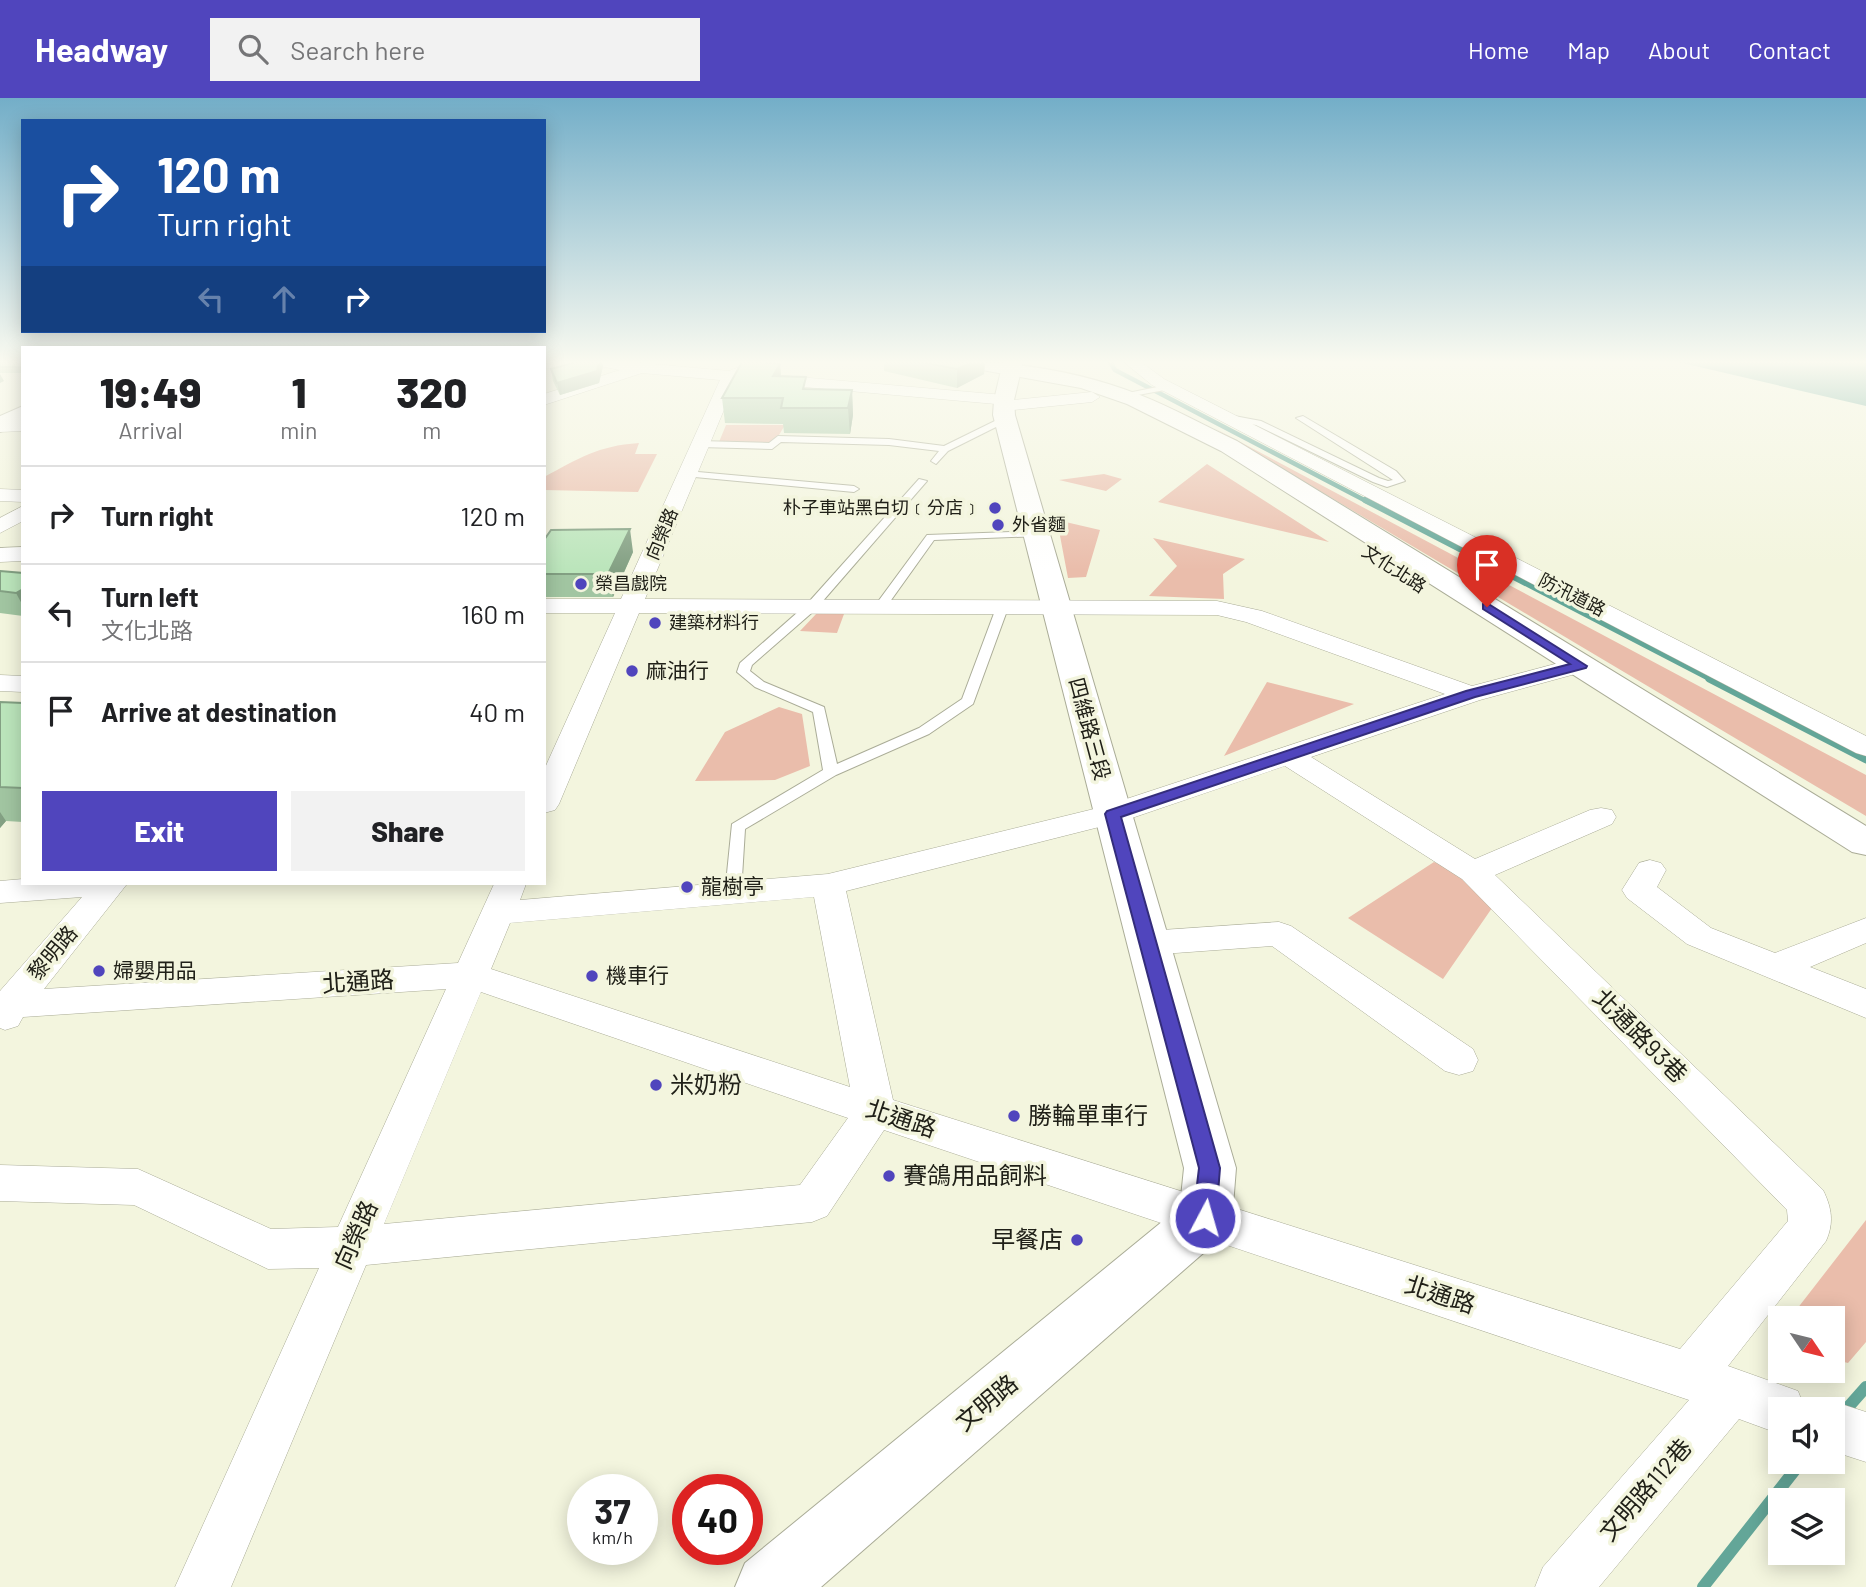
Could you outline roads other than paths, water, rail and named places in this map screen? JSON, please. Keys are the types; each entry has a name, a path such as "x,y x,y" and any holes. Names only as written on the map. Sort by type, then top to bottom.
{"main road":[{"name":"四維路三段","path":"1015,431 1036,534 1210,1168 1205,1218"},
{"name":"文化北路","path":"1173,431 1213,453 1568,669 1866,843"},
{"name":"文化北路","path":"1199,431 1229,446 1568,669 1866,871"},
{"name":"文明路","path":"780,1583 1205,1218"}],"street":[{"name":"向榮路","path":"546,795 554,758 630,606 706,431"},
{"name":"防汛道路","path":"1255,431 1866,747"},
{"path":"0,495 21,496"},
{"path":"0,527 21,513"},
{"path":"0,555 21,554"},
{"path":"546,606 1217,608 1253,616 1471,694"},
{"path":"503,898 733,893 828,884 1112,814 1471,694 1568,669"},
{"path":"0,683 21,684"},
{"name":"北通路93巷","path":"1288,755 1473,872 1808,1203 1810,1227 1709,1384"},
{"path":"1473,872 1601,817"},
{"path":"1650,870 1639,890 1699,936 1866,1003"},
{"path":"0,1183 138,1187 268,1249 351,1247 812,1203 876,1111 828,884"},
{"path":"0,892 97,885"},
{"name":"黎明路","path":"4,1012 110,885"},
{"name":"向榮路","path":"203,1587 503,898"},
{"path":"1775,967 1866,930"},
{"path":"1148,943 1279,934 1459,1060"},
{"name":"北通路","path":"4,1012 470,975 1768,1405"},
{"name":"文明路112巷","path":"1563,1587 1709,1384"},
{"path":"1845,1430 1866,1437"}],"lane":[{"path":"936,461 964,431"},
{"path":"1277,431 1376,480 1387,484 1400,481 1393,473 1323,431"},
{"path":"700,444 772,446 778,439 829,439 945,449"},
{"path":"687,474 854,489"},
{"path":"831,772 819,710 804,701 752,681 743,673 746,663 811,607 922,481"},
{"path":"880,607 931,537 1036,534"},
{"path":"733,893 737,827 831,772 924,731 968,701 1002,608"}],"waterway":[{"path":"1233,431 1368,502"},
{"path":"1365,500 1713,680"},
{"path":"1709,679 1866,760"},
{"path":"1845,1411 1866,1387"},
{"path":"1703,1587 1792,1474"}],"place":[{"name":"朴子車站黑白切﹝分店﹞","path":"995,508"},
{"name":"外省麵","path":"998,525"},
{"name":"榮昌戲院","path":"581,584"},
{"name":"建築材料行","path":"655,623"},
{"name":"麻油行","path":"632,671"},
{"name":"龍樹亭","path":"687,887"},
{"name":"婦嬰用品","path":"99,971"},
{"name":"機車行","path":"592,976"},
{"name":"米奶粉","path":"656,1085"},
{"name":"勝輪單車行","path":"1014,1116"},
{"name":"賽鴿用品飼料","path":"889,1176"},
{"name":"早餐店","path":"1077,1240"}]}
